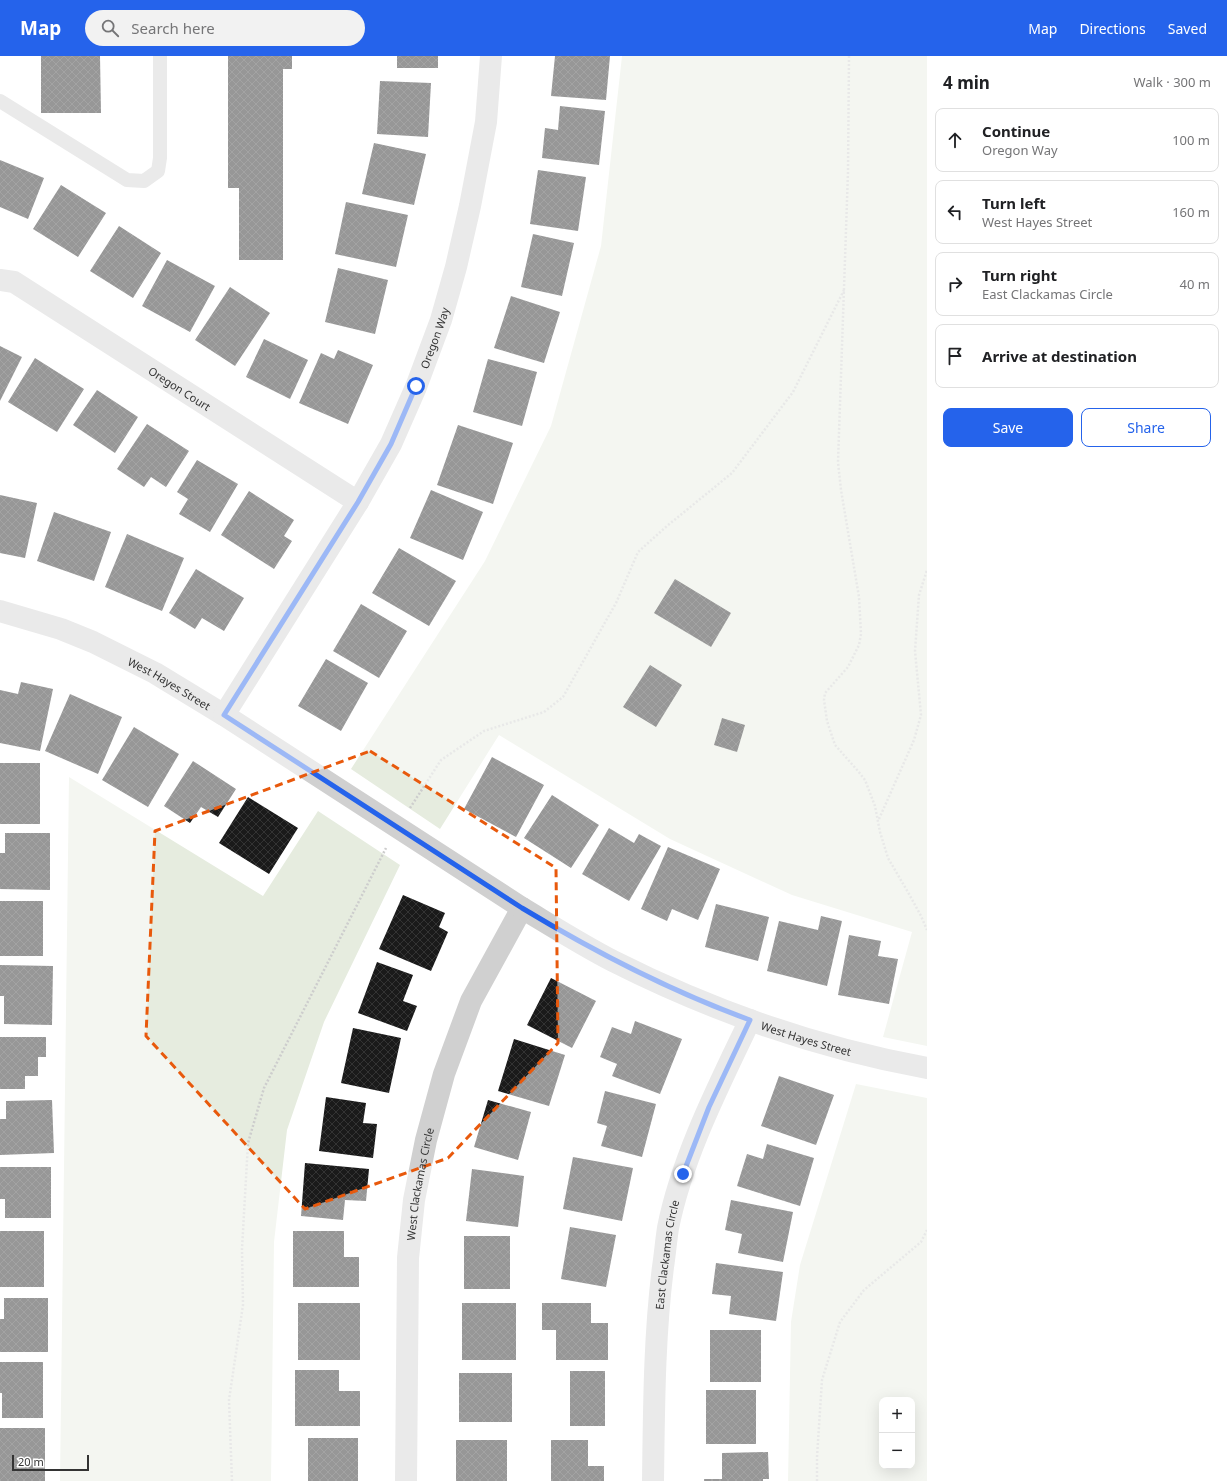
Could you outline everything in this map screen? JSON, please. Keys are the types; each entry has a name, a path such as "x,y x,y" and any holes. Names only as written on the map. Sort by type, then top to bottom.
{"street":[{"name":"Oregon Way","path":"224,715 358,502 391,444 416,386 441,320 456,267 486,122 491,56"},
{"name":"Oregon Court","path":"0,280 14,282 358,502"},
{"name":"West Hayes Street","path":"0,611 61,629 93,642 155,673 224,715 522,908 613,960 698,1000 750,1020 827,1045 898,1063 927,1068"},
{"name":"West Clackamas Circle","path":"406,1481 408,1258 414,1200 426,1140 444,1074 471,1002 522,908"},
{"name":"East Clackamas Circle","path":"653,1481 654,1385 659,1310 668,1228 683,1174 709,1107 750,1020"}],"lane":[{"path":"0,101 127,180 144,180 158,171 160,158 160,56"}],"path":[{"path":"848,56 847,188 838,462 841,490 859,597 861,634 859,645 848,667 828,688 825,693 824,700 827,721 835,745 865,780 875,806 883,845 888,858 922,916 927,930"},
{"path":"878,819 914,740 921,714 915,651 919,595 927,570"},
{"path":"817,1481 822,1380 840,1322 864,1290 921,1242 927,1230"}],"highlighted area":[{"path":"370,751 556,868 558,1043 448,1158 305,1209 146,1036 155,831"}],"shaded area":[{"path":"622,56 927,56 927,1046 883,1037 912,932 792,895 670,839 499,735 440,829 351,769 485,561 551,426 601,246"},
{"path":"69,777 263,896 318,811 400,865 324,1022 287,1130 274,1242 271,1481 60,1481"},
{"path":"856,1084 927,1098 927,1481 788,1481 791,1322 800,1265"}],"building":[{"path":"41,56 100,56 101,113 41,113"},
{"path":"228,56 292,56 292,69 283,69 283,260 239,260 239,188 228,188"},
{"path":"397,56 438,56 438,68 397,68"},
{"path":"555,56 610,56 606,100 551,96"},
{"path":"380,81 431,83 428,137 377,134"},
{"path":"560,106 605,111 599,165 542,158 545,128 558,130"},
{"path":"374,143 426,154 414,205 362,194"},
{"path":"0,160 44,178 28,219 0,207"},
{"path":"538,170 586,177 578,231 530,224"},
{"path":"61,185 106,213 78,257 33,229"},
{"path":"346,202 408,215 396,267 335,254"},
{"path":"119,226 161,253 133,298 90,271"},
{"path":"533,234 574,243 562,296 521,287"},
{"path":"167,260 215,286 190,332 142,306"},
{"path":"338,268 388,280 375,334 325,322"},
{"path":"230,287 270,313 235,366 195,340"},
{"path":"511,296 560,312 544,363 494,348"},
{"path":"264,339 308,360 290,399 246,377"},
{"path":"0,346 22,357 0,401"},
{"path":"338,350 373,365 348,424 299,403 321,353 334,359"},
{"path":"35,358 84,389 57,432 8,402"},
{"path":"488,359 537,372 522,426 473,412"},
{"path":"97,390 138,417 115,453 73,425"},
{"path":"147,424 189,451 166,487 151,477 144,487 117,469"},
{"path":"458,425 513,443 493,504 437,485"},
{"path":"197,460 238,484 210,532 179,514 188,499 177,492"},
{"path":"431,490 483,512 463,560 410,538"},
{"path":"249,491 294,520 284,536 292,541 274,569 221,535"},
{"path":"0,495 37,503 25,558 0,553"},
{"path":"54,512 111,532 94,581 37,561"},
{"path":"127,534 184,558 162,611 105,587"},
{"path":"399,548 456,581 429,626 372,593"},
{"path":"196,569 244,598 224,631 202,618 195,629 169,613"},
{"path":"675,579 731,613 711,647 654,613"},
{"path":"361,604 407,631 379,678 333,651"},
{"path":"326,659 368,683 341,731 298,706"},
{"path":"650,665 682,685 656,727 623,707"},
{"path":"21,682 53,689 40,751 0,743 0,690 18,694"},
{"path":"70,694 122,717 98,774 45,751"},
{"path":"722,718 745,725 737,752 714,745"},
{"path":"134,727 179,754 148,807 102,780"},
{"path":"492,757 544,785 516,837 464,809"},
{"path":"193,761 236,789 218,817 201,807 190,823 164,806"},
{"path":"0,763 40,763 40,824 0,824"},
{"path":"552,795 599,825 571,868 524,838"},
{"path":"248,797 298,828 269,874 219,843"},
{"path":"609,828 634,843 639,834 661,846 629,901 582,874"},
{"path":"5,833 50,833 50,890 0,889 0,853 5,853"},
{"path":"668,847 720,869 698,920 672,909 667,921 641,909"},
{"path":"403,895 445,913 439,927 448,932 431,971 379,949"},
{"path":"0,901 43,901 43,956 0,956"},
{"path":"716,904 769,917 758,961 705,947"},
{"path":"821,916 842,921 827,986 767,971 779,921 818,930"},
{"path":"849,935 881,941 878,956 898,959 889,1004 838,995"},
{"path":"377,962 413,975 403,1001 417,1006 407,1031 358,1013"},
{"path":"0,965 53,966 52,1025 4,1024 4,996 0,996"},
{"path":"551,978 596,1001 572,1048 527,1025"},
{"path":"635,1021 682,1039 660,1094 612,1076 617,1064 600,1057 612,1027 631,1034"},
{"path":"353,1028 401,1038 389,1093 341,1083"},
{"path":"0,1037 46,1037 46,1057 38,1057 38,1076 25,1076 25,1089 0,1089"},
{"path":"514,1039 565,1055 549,1106 498,1091"},
{"path":"779,1076 834,1095 816,1145 761,1126"},
{"path":"605,1091 656,1104 642,1157 601,1146 607,1126 597,1123"},
{"path":"326,1097 366,1103 363,1123 377,1124 373,1158 319,1151"},
{"path":"52,1100 54,1153 0,1155 0,1119 6,1119 6,1101"},
{"path":"488,1100 531,1112 518,1160 474,1147"},
{"path":"767,1144 814,1158 800,1206 737,1186 747,1154 763,1159"},
{"path":"573,1157 633,1168 622,1221 563,1209"},
{"path":"305,1163 369,1169 366,1201 345,1200 343,1220 301,1216"},
{"path":"0,1167 51,1167 51,1218 5,1218 5,1199 0,1199"},
{"path":"472,1169 524,1176 518,1227 466,1221"},
{"path":"731,1200 793,1212 783,1262 738,1253 742,1234 725,1230"},
{"path":"570,1227 616,1235 606,1287 561,1279"},
{"path":"0,1231 44,1231 44,1287 0,1287"},
{"path":"293,1231 344,1231 344,1257 359,1257 359,1287 293,1287"},
{"path":"464,1236 510,1236 510,1289 464,1289"},
{"path":"716,1263 783,1272 776,1321 729,1314 731,1296 712,1294"},
{"path":"4,1298 48,1298 48,1352 0,1352 0,1319 4,1319"},
{"path":"298,1303 360,1303 360,1360 298,1360"},
{"path":"462,1303 516,1303 516,1360 462,1360"},
{"path":"542,1303 591,1303 591,1323 608,1323 608,1360 556,1360 556,1330 542,1330"},
{"path":"710,1330 761,1330 761,1382 710,1382"},
{"path":"0,1362 43,1362 43,1418 2,1418"},
{"path":"295,1370 339,1370 339,1391 360,1391 360,1426 295,1426"},
{"path":"570,1371 605,1371 605,1426 570,1426"},
{"path":"459,1373 512,1373 512,1422 459,1422"},
{"path":"706,1390 756,1390 756,1444 706,1444"},
{"path":"0,1428 45,1428 45,1481 0,1481"},
{"path":"308,1438 358,1438 358,1481 308,1481"},
{"path":"456,1440 507,1440 507,1481 456,1481"},
{"path":"551,1440 588,1440 588,1466 604,1466 604,1481 551,1481"},
{"path":"768,1452 769,1479 763,1479 763,1481 704,1481 704,1479 722,1479 722,1453"}],"route":[{"path":"416,386 391,444 358,502 224,715 398,826 522,908 563,932 613,960 670,987 719,1009 750,1020 709,1107 683,1174"}]}
